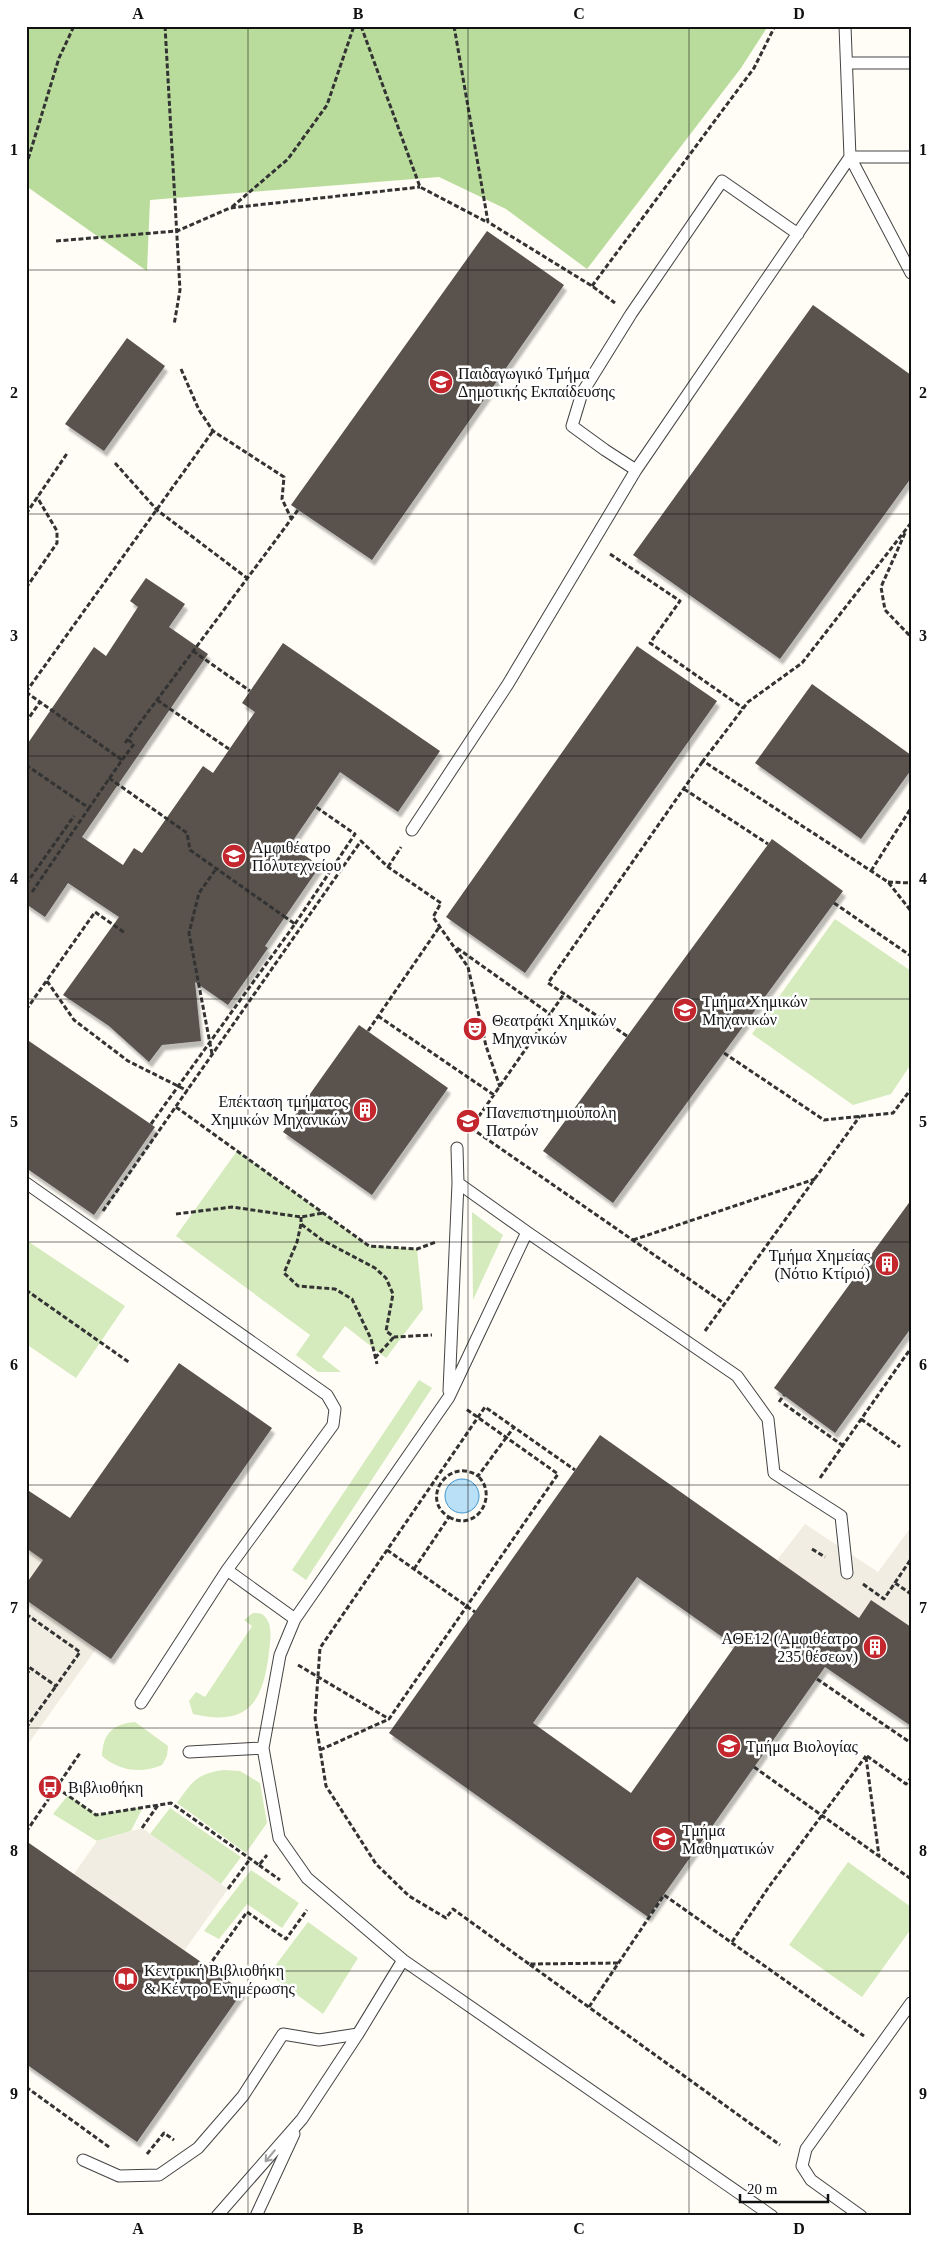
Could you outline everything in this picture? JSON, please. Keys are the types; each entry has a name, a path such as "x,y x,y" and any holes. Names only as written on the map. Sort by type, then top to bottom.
{"lane":[{"path":"845,26 850,157 911,273"},
{"path":"847,63 911,62"},
{"path":"850,157 911,157"},
{"path":"412,830 508,684 636,470 850,157"},
{"path":"636,470 572,426 582,393 631,314 722,181 798,234"},
{"path":"449,1397 458,1183 457,1148"},
{"path":"26,1183 327,1395 336,1409 333,1425 227,1570 141,1703"},
{"path":"458,1183 737,1376 768,1419 774,1473 841,1516 847,1573"},
{"path":"527,1232 449,1397 296,1619 280,1655 263,1748 279,1838 307,1878 403,1960 772,2216"},
{"path":"227,1570 296,1619"},
{"path":"189,1752 263,1748"},
{"path":"217,2216 242,2190 302,2118 358,2034 403,1960"},
{"path":"861,2216 811,2180 802,2166 806,2149 911,2003"},
{"path":"83,2160 119,2176 159,2175 198,2148 243,2096 283,2034 319,2040 358,2034"},
{"path":"256,2216 302,2118"}],"path":[{"path":"26,166 59,58 74,26"},
{"path":"165,26 180,290 174,325"},
{"path":"56,241 177,231 230,208 288,159 327,105 354,26"},
{"path":"362,26 420,186"},
{"path":"454,26 488,222"},
{"path":"592,286 754,68 775,26"},
{"path":"230,208 420,186 488,222 592,286 631,314"},
{"path":"181,370 199,410 213,431 284,477 282,499 292,518"},
{"path":"122,760 26,692 213,431"},
{"path":"26,514 68,452"},
{"path":"115,463 157,510 247,578"},
{"path":"26,588 57,543 56,531 38,497"},
{"path":"32,892 134,744 126,741 298,510"},
{"path":"627,1036 548,983 703,761 743,708 748,702 802,663 911,523"},
{"path":"907,528 881,587 885,610 911,637"},
{"path":"593,542 680,601 650,643 743,708"},
{"path":"193,651 250,691"},
{"path":"157,700 229,749"},
{"path":"26,722 40,702"},
{"path":"703,761 888,882 911,911"},
{"path":"26,765 89,808"},
{"path":"110,778 166,818 171,824 187,833 190,850 295,924"},
{"path":"684,789 768,844"},
{"path":"151,1124 295,924 355,834 316,807"},
{"path":"870,871 911,808"},
{"path":"26,884 74,816"},
{"path":"90,1228 188,1091 360,841 388,867 441,903 433,917 455,946 468,968 486,1046 500,1087"},
{"path":"212,1055 189,934 199,893 216,868"},
{"path":"888,882 911,882"},
{"path":"834,903 911,956"},
{"path":"26,1010 95,912 126,933"},
{"path":"368,1031 440,926"},
{"path":"455,946 550,1014"},
{"path":"47,981 74,1020 128,1061 188,1091"},
{"path":"457,1148 564,994"},
{"path":"378,1016 494,1095"},
{"path":"724,1053 824,1120 893,1113 911,1089"},
{"path":"176,1107 369,1246 417,1249 456,1235"},
{"path":"694,1346 860,1116"},
{"path":"471,1128 725,1304"},
{"path":"633,1240 815,1178"},
{"path":"176,1214 232,1207 301,1217 323,1213"},
{"path":"301,1217 297,1242 284,1273 298,1286 335,1289 352,1299 371,1339 377,1364"},
{"path":"301,1224 322,1240 362,1260 386,1278 393,1294 386,1331 394,1337 452,1334"},
{"path":"26,1290 130,1363"},
{"path":"375,1358 394,1337"},
{"path":"808,1495 911,1348"},
{"path":"320,1750 389,1719 558,1474 449,1397"},
{"path":"780,1401 842,1445"},
{"path":"575,1470 485,1407 320,1648 315,1718 326,1786 376,1864 409,1896 446,1918 453,1909 780,2146"},
{"path":"861,1420 900,1447"},
{"path":"478,1476 514,1427"},
{"path":"466,1470 478,1476 485,1485 487,1493 483,1509 470,1520 462,1521 449,1517 440,1509 437,1502 437,1494 443,1478 457,1471 466,1470"},
{"path":"414,1568 449,1517"},
{"path":"387,1550 475,1612"},
{"path":"895,1583 911,1594"},
{"path":"26,1614 80,1652 26,1728"},
{"path":"280,1655 389,1719"},
{"path":"26,1665 56,1686"},
{"path":"26,1675 31,1668"},
{"path":"817,1679 911,1743"},
{"path":"26,1832 80,1754"},
{"path":"866,1756 906,1784 911,1778"},
{"path":"732,1942 774,1880 866,1756"},
{"path":"866,1756 879,1856"},
{"path":"754,1767 911,1879"},
{"path":"57,1788 96,1815 171,1803 280,1880"},
{"path":"142,1828 158,1805"},
{"path":"259,1865 279,1838"},
{"path":"228,1889 250,1859"},
{"path":"589,2007 664,1895 880,2047"},
{"path":"208,1967 247,1912 286,1939 307,1910"},
{"path":"529,1964 618,1963"},
{"path":"26,2087 115,2152"}],"green space":[{"path":"26,26 768,26 741,68 587,269 506,209 439,177 150,200 147,271 26,186"},
{"path":"835,919 911,971 911,1064 891,1094 853,1105 752,1034"},
{"path":"237,1151 369,1246 417,1249 423,1309 386,1358 345,1326 322,1357 341,1372 318,1372 296,1355 310,1335 176,1236"},
{"path":"472,1212 503,1235 473,1300"},
{"path":"26,1240 125,1306 76,1378 26,1344"},
{"path":"419,1380 432,1388 306,1580 292,1570"},
{"path":"253,1613 265,1616 270,1626 266,1670 257,1697 240,1714 227,1717 212,1717 193,1714 189,1701 196,1692 205,1697 252,1626 244,1620"},
{"path":"135,1722 168,1746 167,1756 162,1765 146,1770 130,1770 116,1765 102,1756 104,1741 111,1731 121,1725"},
{"path":"223,1770 240,1771 260,1783 267,1823 246,1853 177,1803 196,1780 207,1774"},
{"path":"68,1795 96,1815 143,1807 131,1831 97,1841 53,1814"},
{"path":"170,1808 241,1857 221,1884 150,1834"},
{"path":"848,1862 911,1907 911,1929 862,1997 789,1945"},
{"path":"251,1870 299,1903 282,1928 247,1904 219,1939 204,1931"},
{"path":"308,1922 358,1958 323,2014 269,1974"}],"shaded area":[{"path":"805,1524 878,1572 911,1527 911,1627 871,1600 859,1618 777,1560"},
{"path":"26,1548 43,1560 26,1584"},
{"path":"26,1600 96,1649 26,1747"},
{"path":"142,1828 228,1889 184,1951 74,1874 97,1841"}],"water":[{"path":"462,1479 469,1480 474,1484 478,1489 478,1503 474,1508 469,1512 462,1513 455,1512 450,1508 446,1503 445,1496 446,1489 450,1484 455,1480"}],"building":[{"path":"487,231 564,285 372,560 291,505"},
{"path":"813,305 911,375 911,478 780,659 633,555"},
{"path":"127,338 165,366 104,451 65,424"},
{"path":"146,578 185,604 169,627 208,654 82,837 123,865 134,848 142,853 203,766 213,773 255,712 242,703 283,643 440,751 398,812 340,772 290,845 320,866 265,946 268,948 228,1005 195,982 201,1041 162,1045 149,1062 109,1026 63,995 119,917 68,883 45,917 26,904 26,746 94,647 106,656 138,607 130,601"},
{"path":"637,646 717,701 525,973 446,917"},
{"path":"812,684 911,755 911,770 861,839 755,763"},
{"path":"772,839 843,891 613,1203 543,1151"},
{"name":"Επέκταση τμήματος Χημικών Μηχανικών","path":"359,1025 448,1088 372,1195 283,1132"},
{"path":"26,1039 155,1127 94,1215 26,1168"},
{"name":"Τμήμα Χημείας (Νότιο Κτίριο)","path":"911,1200 911,1328 835,1433 774,1388"},
{"path":"179,1363 272,1428 111,1659 26,1600 26,1584 43,1560 26,1548 26,1489 70,1518"},
{"path":"600,1435 859,1618 871,1600 911,1627 911,1726 825,1667 648,1917 389,1733","holes":["637,1577 735,1646 631,1793 533,1723"]},
{"name":"Κεντρική Βιβλιοθήκη & Κέντρο Ενημέρωσης","path":"26,1841 243,1991 137,2142 26,2064"}],"place":[{"name":"Παιδαγωγικό Τμήμα Δημοτικής Εκπαίδευσης","path":"441,382"},
{"name":"Αμφιθέατρο Πολυτεχνείου","path":"234,856"},
{"name":"Τμήμα Χημικών Μηχανικών","path":"685,1010"},
{"name":"Θεατράκι Χημικών Μηχανικών","path":"475,1029"},
{"name":"Επέκταση τμήματος Χημικών Μηχανικών","path":"365,1110"},
{"name":"Πανεπιστημιούπολη Πατρών","path":"468,1121"},
{"name":"Τμήμα Χημείας (Νότιο Κτίριο)","path":"887,1264"},
{"name":"ΑΘΕ12 (Αμφιθέατρο 235 θέσεων)","path":"875,1647"},
{"name":"Τμήμα Βιολογίας","path":"729,1746"},
{"name":"Βιβλιοθήκη","path":"50,1787"},
{"name":"Τμήμα Μαθηματικών","path":"664,1839"},
{"name":"Κεντρική Βιβλιοθήκη & Κέντρο Ενημέρωσης","path":"126,1979"}]}
